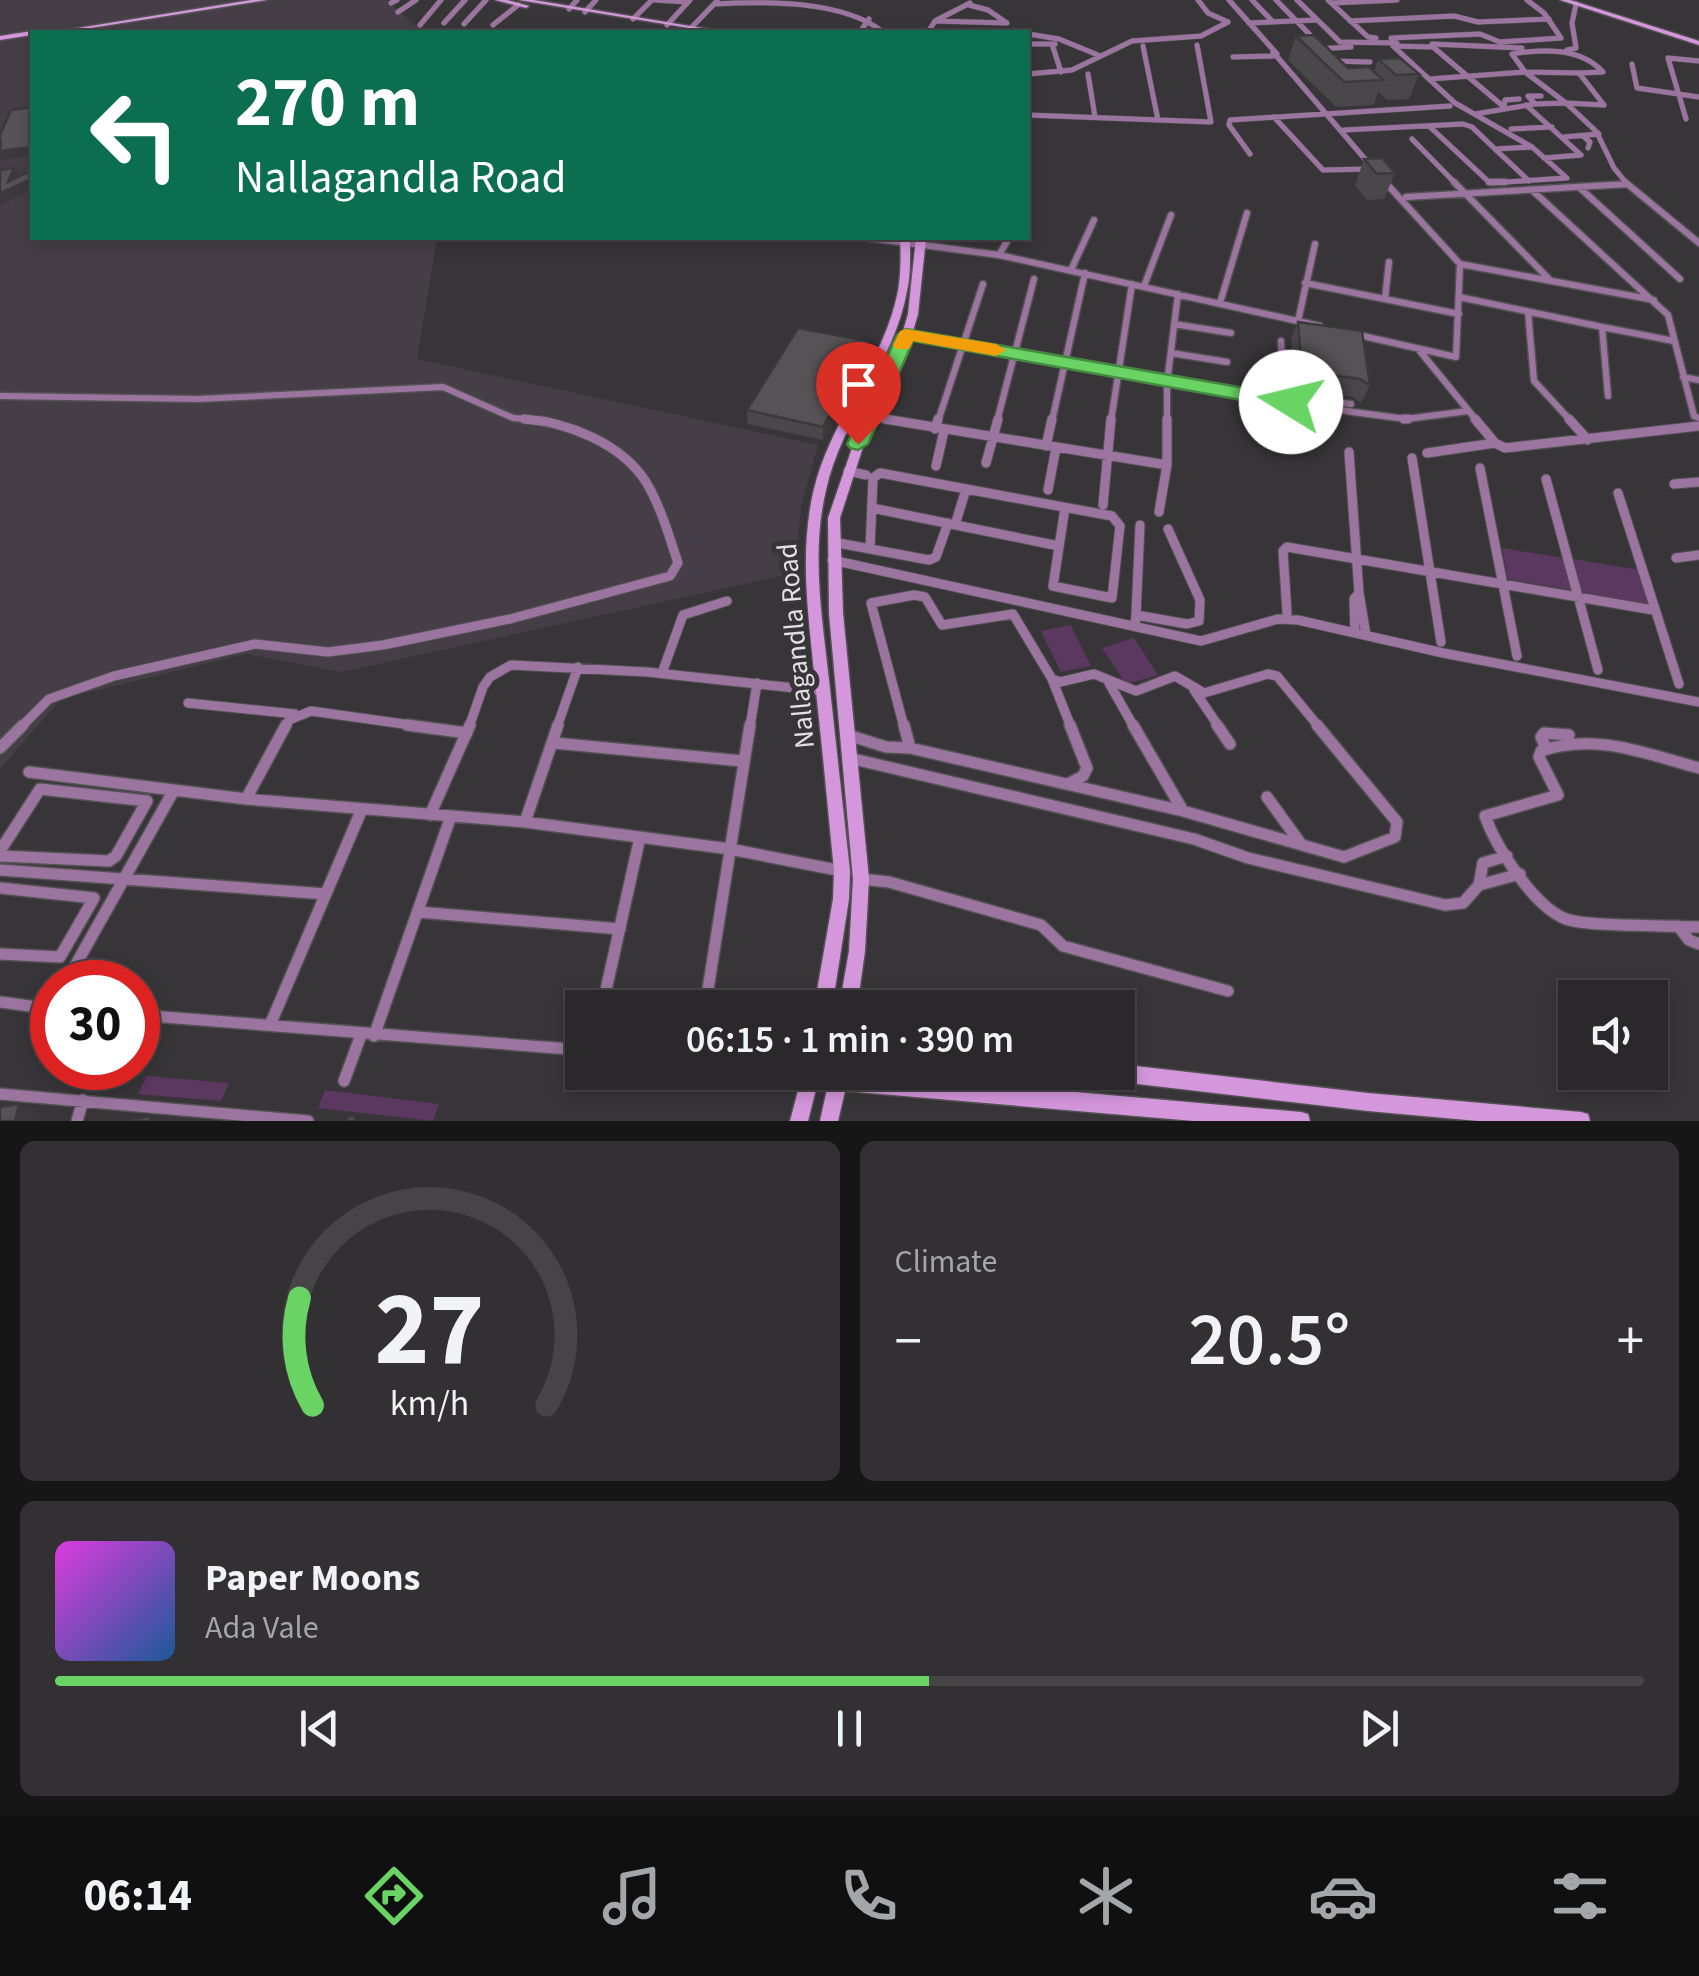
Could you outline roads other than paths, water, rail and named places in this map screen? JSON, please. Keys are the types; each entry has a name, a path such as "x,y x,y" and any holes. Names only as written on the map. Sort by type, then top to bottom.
{"main road":[{"path":"70,30 264,0"},
{"path":"498,0 691,30"},
{"path":"1564,0 1699,40"},
{"path":"523,1 691,30"},
{"path":"64,30 184,14"},
{"path":"0,39 30,35"},
{"name":"Nallagandla Road","path":"826,990 842,899 842,870 822,690 811,530 836,441 890,340 897,317 906,240"},
{"name":"Nallagandla Road","path":"851,990 861,878 833,542 838,500 848,471 913,314 922,240"},
{"path":"1135,1075 1368,1102 1581,1121"},
{"path":"799,1121 804,1090"},
{"path":"829,1121 836,1090"},
{"path":"976,1090 1301,1121"}],"street":[{"path":"398,12 416,0"},
{"path":"420,25 441,0"},
{"path":"444,24 464,0"},
{"path":"464,24 486,0"},
{"path":"569,9 577,0"},
{"path":"584,12 596,0"},
{"path":"633,19 653,0 689,1"},
{"path":"770,0 869,19 881,30"},
{"path":"691,30 716,2 778,0"},
{"path":"1030,74 1076,70 1098,55 1139,39 1208,34 1228,22 1208,14 1198,0"},
{"path":"1229,0 1273,58 1406,197 1460,261 1456,357 1350,333"},
{"path":"1252,0 1273,22"},
{"path":"1276,0 1320,45"},
{"path":"1297,0 1348,44 1570,50 1576,48 1572,23 1577,2"},
{"path":"1330,2 1397,0"},
{"path":"1330,2 1370,38 1480,34 1500,42 1561,38 1550,20 1526,0"},
{"path":"492,25 523,1"},
{"path":"667,25 689,1"},
{"path":"929,30 936,21 970,3 1018,30"},
{"path":"1350,20 1459,16 1478,22 1550,20"},
{"path":"1432,17 1440,37"},
{"path":"860,30 869,19"},
{"path":"1393,19 1402,38"},
{"path":"1249,23 1316,20"},
{"path":"936,21 1006,23"},
{"path":"1513,21 1523,40"},
{"path":"1478,22 1474,26 1480,34"},
{"path":"1030,35 1068,43 1098,55"},
{"path":"1030,44 1068,43"},
{"path":"1052,44 1061,72"},
{"path":"1030,115 1208,123 1212,120 1197,45"},
{"path":"1143,46 1158,120"},
{"path":"1394,46 1466,110 1475,112 1531,104 1604,105 1581,75"},
{"path":"1354,47 1378,69"},
{"path":"1370,62 1318,62 1305,50 1433,47 1503,108"},
{"path":"1581,75 1604,72 1596,61 1584,56 1512,54 1525,72 1598,135 1606,162 1627,184 1699,243"},
{"path":"1232,57 1273,58"},
{"path":"1686,119 1668,58 1699,62"},
{"path":"1338,61 1349,71"},
{"path":"1632,64 1638,88 1699,97"},
{"path":"1403,70 1419,69"},
{"path":"1430,78 1525,72 1604,76"},
{"path":"1537,72 1544,80 1540,82"},
{"path":"1088,74 1095,117"},
{"path":"1531,104 1528,96 1541,96"},
{"path":"1375,97 1388,110"},
{"path":"1502,98 1521,97 1531,104 1580,156 1544,158"},
{"path":"1503,108 1505,100 1519,100"},
{"path":"1250,154 1228,122 1450,106"},
{"path":"1412,113 1503,108"},
{"path":"1463,124 1466,110"},
{"path":"1472,127 1475,112"},
{"path":"1475,112 1492,126 1552,127"},
{"path":"1327,114 1460,261 1654,300"},
{"path":"1274,117 1323,170 1374,169"},
{"path":"1431,128 1463,124 1472,127 1529,181"},
{"path":"1347,133 1472,127"},
{"path":"1431,128 1489,182 1567,178 1512,129"},
{"path":"1564,138 1598,135"},
{"path":"1574,147 1584,145 1583,138"},
{"path":"1583,138 1590,142 1588,148"},
{"path":"1412,139 1551,281"},
{"path":"1495,149 1532,147"},
{"path":"1406,197 1627,184"},
{"path":"1580,188 1680,279"},
{"path":"1533,191 1668,314 1694,416 1699,418"},
{"path":"1220,303 1248,212"},
{"path":"1144,286 1171,215"},
{"path":"1070,270 1094,220"},
{"path":"906,240 1000,254 1332,329"},
{"path":"1000,254 1008,240"},
{"path":"1298,321 1314,244"},
{"path":"1386,299 1390,262"},
{"path":"1048,490 1062,362 1085,273"},
{"path":"986,463 1034,278"},
{"path":"1305,282 1458,314"},
{"path":"936,466 939,430 983,284"},
{"path":"1103,505 1116,373 1132,284"},
{"path":"1159,512 1167,465 1167,382 1178,294"},
{"path":"1459,298 1674,341"},
{"path":"1528,312 1534,381 1588,440"},
{"path":"1174,324 1231,333"},
{"path":"1602,326 1608,396"},
{"path":"906,335 1167,382 1406,418 1468,411"},
{"path":"1281,341 1287,398"},
{"path":"1419,350 1495,442 1514,450 1699,426"},
{"path":"1170,353 1227,362"},
{"path":"1683,377 1699,380"},
{"path":"0,396 198,399 443,388 514,418 543,420 600,440 619,454 644,478 656,500 678,564 670,576 632,588 383,645 328,652 255,644 114,676 49,699 0,748"},
{"path":"1246,389 1287,398 1351,404"},
{"path":"868,416 1167,465"},
{"path":"1427,454 1495,442"},
{"path":"1350,452 1361,634"},
{"path":"1412,458 1441,642"},
{"path":"1480,468 1518,656"},
{"path":"848,471 866,474"},
{"path":"870,549 873,478 880,473 1065,508 1119,520 1114,596 1103,599 1054,588 1065,508"},
{"path":"1546,479 1598,670"},
{"path":"1674,484 1699,482"},
{"path":"833,542 930,560 936,557 966,489"},
{"path":"1618,493 1680,684"},
{"path":"872,508 1059,546"},
{"path":"1135,620 1140,526"},
{"path":"1135,620 1187,624 1199,621 1200,600 1168,529"},
{"path":"1288,613 1284,548 1358,557 1653,610"},
{"path":"1676,558 1699,555"},
{"path":"832,560 1135,620 1201,641 1278,619 1699,702"},
{"path":"910,748 871,603 914,595 925,597 942,625 959,626 1012,614 1052,679 1088,768 1084,776 1068,784"},
{"path":"662,673 683,615 726,601"},
{"path":"430,815 467,733 482,687 501,669 578,667 822,690"},
{"path":"526,822 578,667"},
{"path":"848,735 886,747 910,748 1182,811 1344,858 1394,836 1397,822 1278,676 1268,674 1204,693 1175,676 1136,691 1094,674 1060,682 1052,679"},
{"path":"708,990 757,682"},
{"path":"1108,682 1182,811"},
{"path":"1189,684 1230,744"},
{"path":"188,703 311,712 467,733"},
{"path":"246,799 289,720 298,714"},
{"path":"1546,748 1544,732 1569,735"},
{"path":"555,743 742,761"},
{"path":"1546,748 1593,744 1699,768"},
{"path":"1546,748 1540,757 1542,766 1558,795 1485,816 1489,830 1520,874 1554,912 1568,919 1699,927"},
{"path":"850,758 1194,839 1248,858 1445,906 1463,903 1479,886 1520,874"},
{"path":"29,772 246,799 526,822 730,849 842,870"},
{"path":"40,789 146,802 112,860 0,853 40,789"},
{"path":"78,960 174,790"},
{"path":"1268,797 1302,846"},
{"path":"270,1025 362,808"},
{"path":"344,1081 367,1036 418,912 451,816"},
{"path":"606,990 640,837"},
{"path":"1479,886 1483,863 1507,856"},
{"path":"0,870 326,894"},
{"path":"861,878 890,882 1040,925 1063,946 1228,991"},
{"path":"0,888 94,896 60,958 0,954"},
{"path":"418,912 620,928"},
{"path":"1678,926 1689,940 1699,944"},
{"path":"0,1002 30,1005"},
{"path":"160,1017 565,1049"},
{"path":"0,1094 83,1100 192,1116 305,1121"},
{"path":"76,1121 83,1100"}]}
